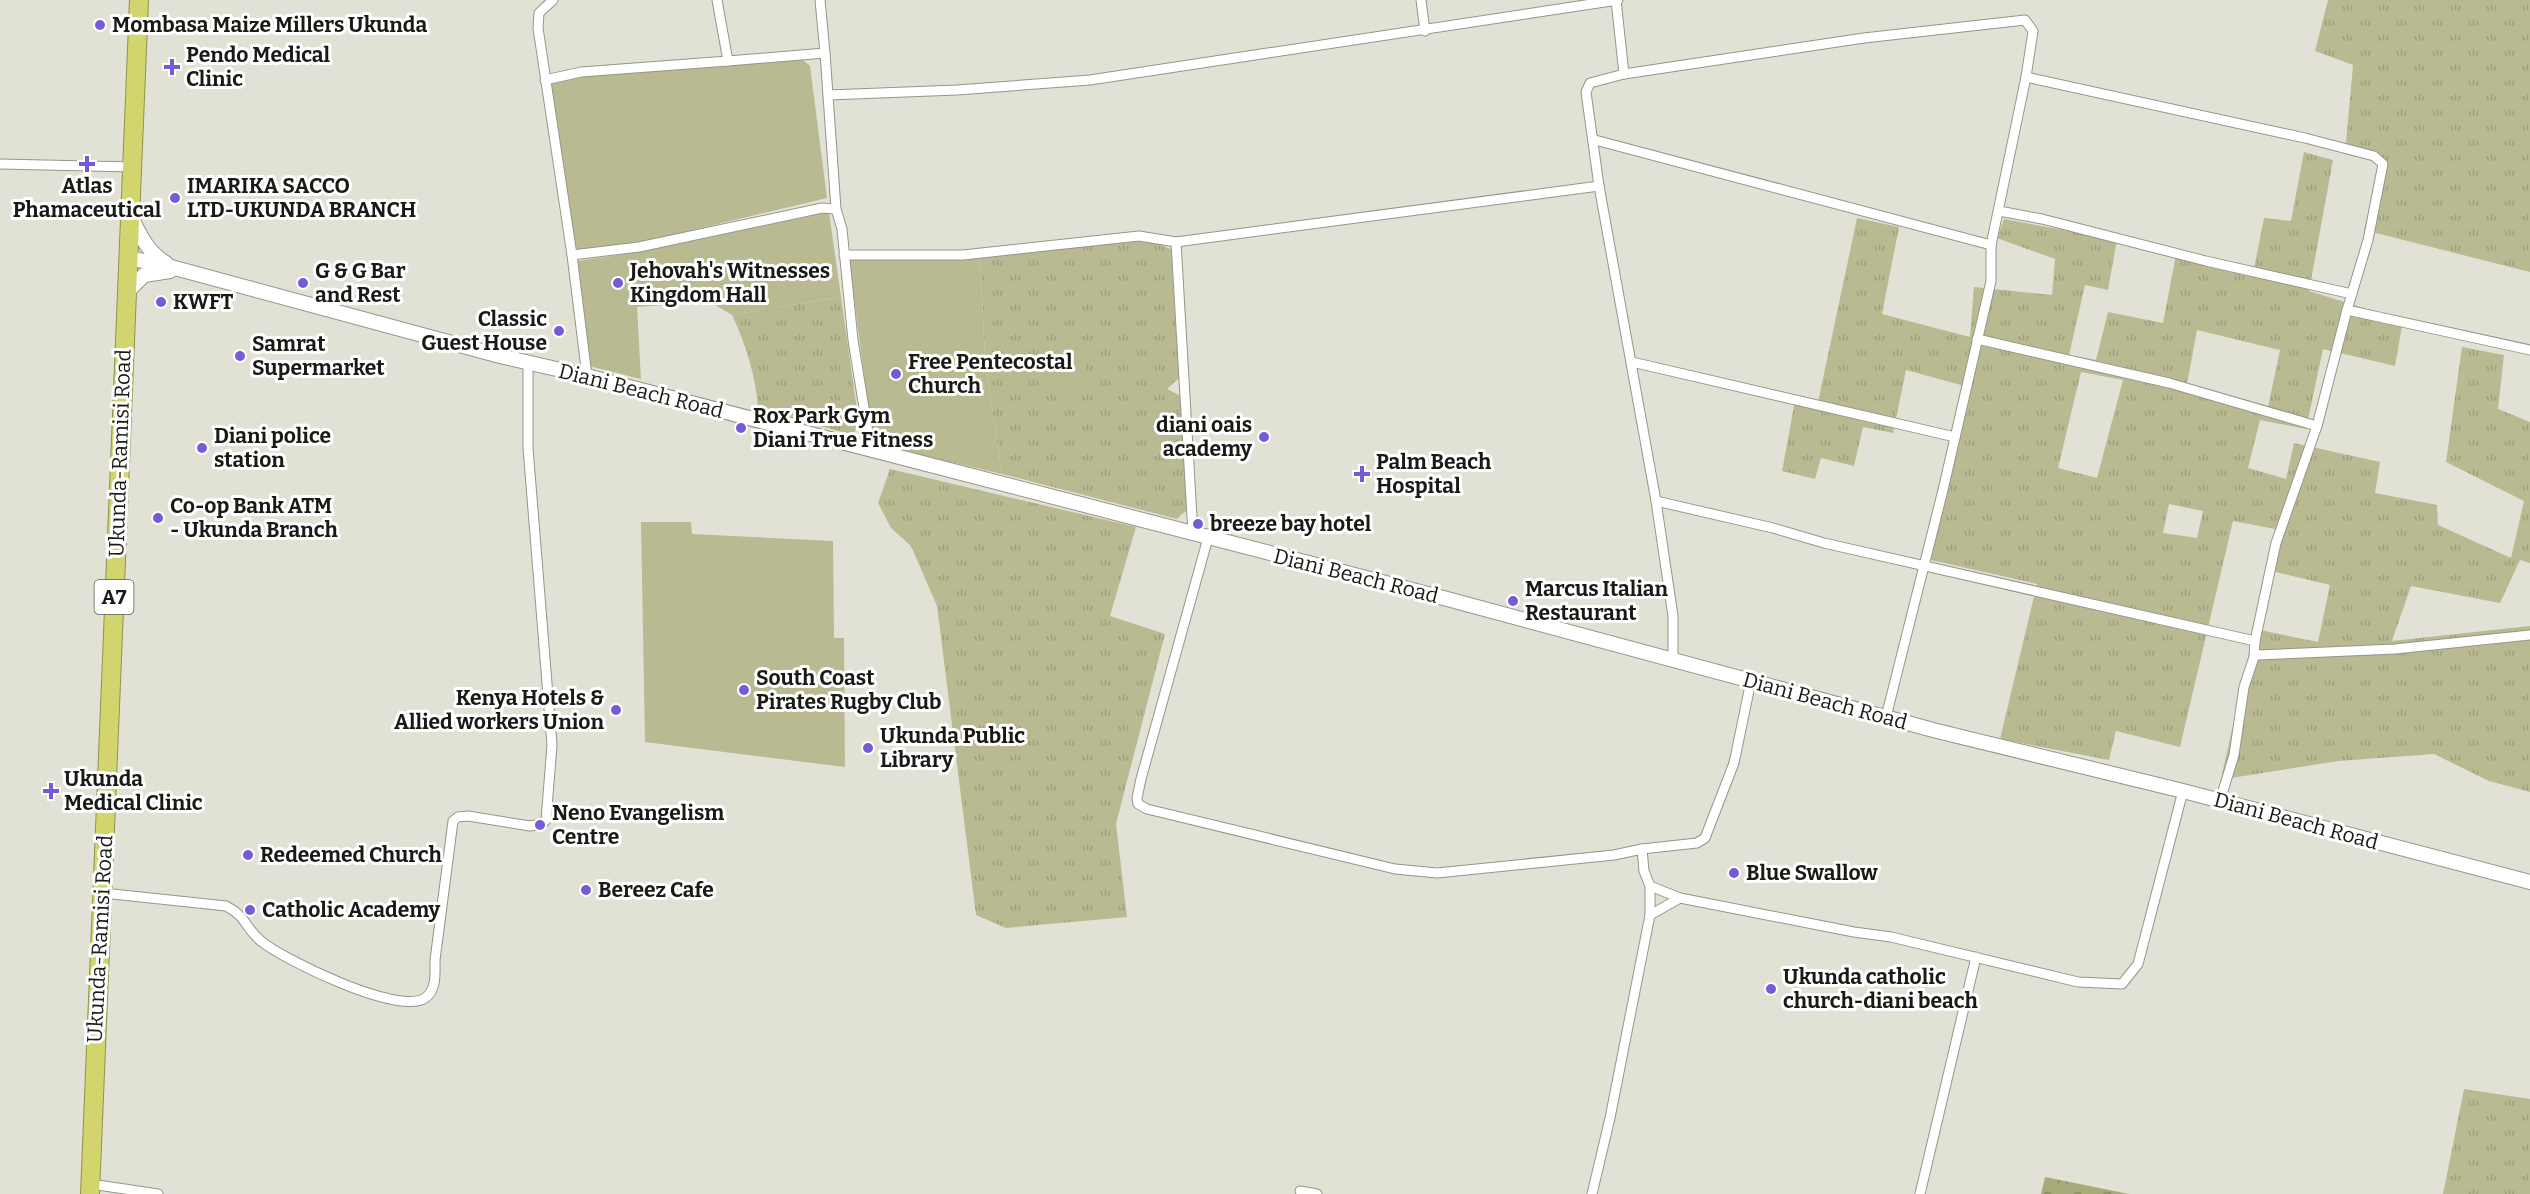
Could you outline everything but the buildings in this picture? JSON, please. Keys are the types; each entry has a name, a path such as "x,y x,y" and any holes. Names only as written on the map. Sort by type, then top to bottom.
{"highway":[{"name":"Ukunda-Ramisi Road","path":"90,1189 139,0"}],"main road":[{"path":"129,214 153,253 181,271"},
{"name":"Diani Beach Road","path":"128,258 160,264 528,363 587,376 1673,659 1886,717 2183,791 2530,882"},
{"path":"126,293 144,275 160,271 181,271"}],"street":[{"path":"553,0 546,4 539,13 538,21 587,376"},
{"path":"717,0 728,61"},
{"path":"820,0 836,209 842,229 853,340 871,451"},
{"path":"1421,0 1425,31"},
{"path":"828,95 957,90 1090,80 1425,31 1617,0 1624,74"},
{"path":"1673,659 1673,616 1656,501 1599,186 1586,92 1587,85 1624,74 1864,38 2025,20 2033,31 2026,77 1991,245 1990,281 1955,437 1886,717"},
{"path":"545,81 581,72 825,53"},
{"path":"2026,77 2220,118 2379,158 2384,167 2368,240 2317,426 2276,543 2255,641 2254,657 2244,687 2234,755 2220,801"},
{"path":"1594,140 1991,245"},
{"path":"0,164 133,167"},
{"path":"844,255 963,255 1139,236 1176,242 1599,186"},
{"path":"572,255 639,247 822,208 836,209"},
{"path":"1999,211 2042,219 2206,261 2352,294"},
{"path":"1176,242 1193,534"},
{"path":"2347,310 2530,350"},
{"path":"1977,339 2169,383 2317,426"},
{"path":"1632,362 1955,437"},
{"path":"103,893 226,906 239,912 260,940 288,960 374,996 396,1002 412,1003 425,998 432,990 436,976 435,960 453,821 458,817 468,816 535,826 546,820 552,745 528,448 528,363"},
{"path":"1656,501 1773,528 1824,543 2255,641"},
{"path":"1208,538 1141,779 1138,804 1147,809 1395,869 1437,873 1614,855 1642,849 1697,843 1705,838 1734,763 1751,681"},
{"path":"2254,657 2396,649 2530,635"},
{"path":"1650,886 1680,898 1890,937 2078,982 2118,985 2126,982 2138,964 2183,791"},
{"path":"1592,1194 1650,915 1650,886 1644,871 1642,849"},
{"path":"1650,915 1680,898"},
{"path":"1920,1194 1976,957"},
{"path":"90,1189 158,1194"},
{"path":"1300,1191 1317,1194"}],"green space":[{"path":"2328,0 2530,0 2530,272 2364,230 2381,162 2345,154 2353,65 2315,51"},
{"path":"803,60 810,66 827,198 638,243 575,250 551,83 581,76"},
{"path":"2304,152 2333,160 2309,291 2403,320 2395,366 2323,349 2306,429 2260,420 2248,468 2286,479 2294,443 2380,462 2375,493 2437,505 2438,525 2511,558 2524,501 2446,462 2462,347 2504,355 2498,409 2530,422 2530,563 2520,560 2500,603 2411,586 2392,641 2530,626 2530,792 2489,781 2434,754 2338,761 2231,778 2222,774 2255,629 2318,642 2330,585 2267,570 2275,529 2233,521 2180,747 2116,731 2109,760 2000,739 2037,584 1931,560 1972,388 1906,370 1893,433 1863,427 1854,466 1821,458 1815,479 1782,471 1795,401 1817,407 1857,218 1899,227 1882,314 1970,337 1974,287 2052,295 2055,259 1997,238 2004,219 2117,240 2108,290 2085,285 2069,355 2096,360 2108,312 2163,323 2176,255 2253,274 2264,218 2291,221","holes":["2197,330 2280,350 2268,407 2187,384","2081,372 2123,380 2097,478 2058,468","2169,504 2203,511 2197,538 2163,533"]},
{"path":"829,212 841,297 732,315 710,302 637,307 641,379 585,365 577,261 633,253"},
{"path":"1142,238 1171,249 1179,378 1167,389 1181,396 1188,509 1177,519 1002,474 985,359 980,255"},
{"path":"980,255 985,359 1002,474 873,444 849,259 965,260"},
{"path":"841,297 859,424 853,435 758,409 750,361 732,315"},
{"path":"1081,340 1087,386 1051,391 1045,346"},
{"path":"890,469 1136,527 1110,616 1165,634 1116,824 1127,917 1006,928 976,915 937,606 911,546 891,528 878,503"},
{"name":"South Coast Pirates Rugby Club","path":"641,522 691,522 692,534 833,541 834,638 844,638 845,767 645,742"},
{"path":"2464,1089 2530,1099 2530,1194 2443,1194"},
{"path":"2045,1177 2129,1194 2041,1194"}],"place":[{"name":"Mombasa Maize Millers Ukunda","path":"100,25"},
{"name":"Pendo Medical Clinic","path":"172,67"},
{"name":"Atlas Phamaceutical","path":"87,164"},
{"name":"IMARIKA SACCO LTD-UKUNDA BRANCH","path":"175,198"},
{"name":"G & G Bar and Rest","path":"303,283"},
{"name":"Jehovah's Witnesses Kingdom Hall","path":"618,283"},
{"name":"KWFT","path":"161,302"},
{"name":"Classic Guest House","path":"559,331"},
{"name":"Samrat Supermarket","path":"240,356"},
{"name":"Free Pentecostal Church","path":"896,374"},
{"name":"Rox Park Gym Diani True Fitness","path":"741,428"},
{"name":"diani oais academy","path":"1264,437"},
{"name":"Diani police station","path":"202,448"},
{"name":"Palm Beach Hospital","path":"1362,474"},
{"name":"Co-op Bank ATM - Ukunda Branch","path":"158,518"},
{"name":"breeze bay hotel","path":"1198,524"},
{"name":"Marcus Italian Restaurant","path":"1513,601"},
{"name":"South Coast Pirates Rugby Club","path":"744,690"},
{"name":"Kenya Hotels & Allied workers Union","path":"616,710"},
{"name":"Ukunda Public Library","path":"868,748"},
{"name":"Ukunda Medical Clinic","path":"51,791"},
{"name":"Neno Evangelism Centre","path":"540,825"},
{"name":"Redeemed Church","path":"248,855"},
{"name":"Blue Swallow","path":"1734,873"},
{"name":"Bereez Cafe","path":"586,890"},
{"name":"Catholic Academy","path":"250,910"},
{"name":"Ukunda catholic church-diani beach","path":"1771,989"}]}
